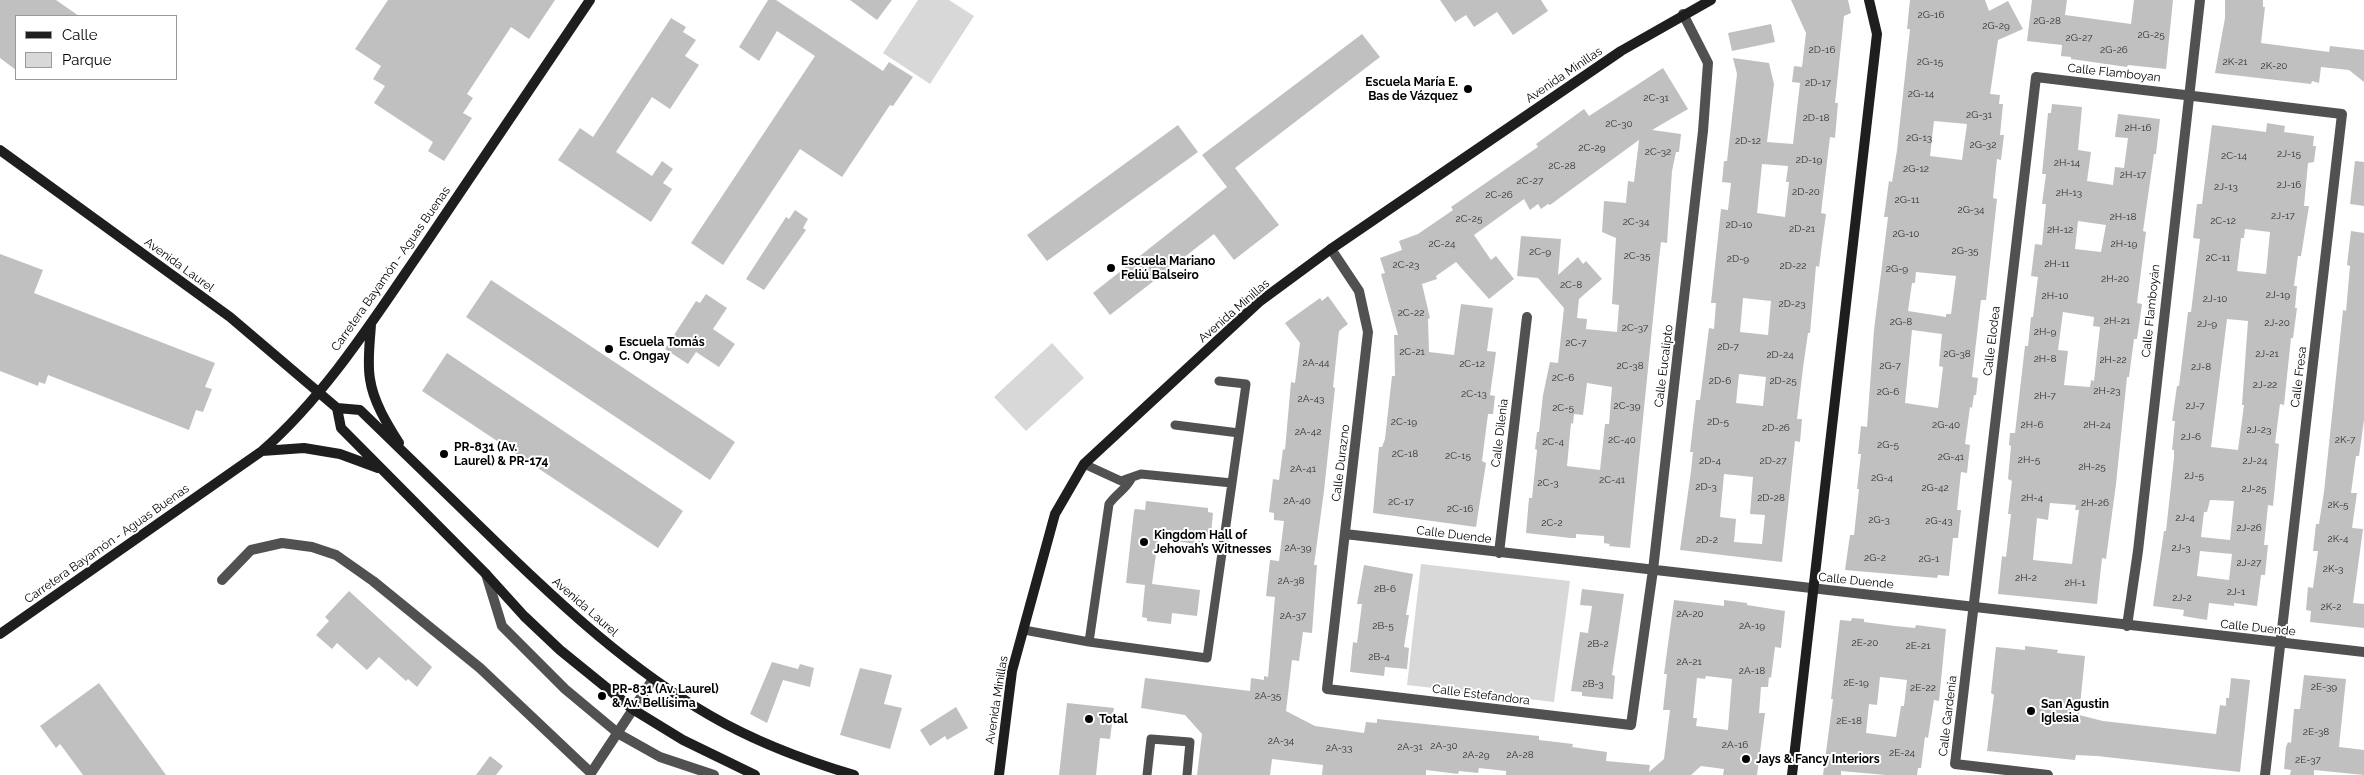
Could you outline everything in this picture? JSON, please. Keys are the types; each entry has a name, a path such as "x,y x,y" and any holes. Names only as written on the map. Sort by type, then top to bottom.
{"main road":[{"name":"Carretera Bayamón - Aguas Buenas","path":"0,634 262,451 282,433 317,393 371,323 590,0"},
{"name":"Avenida Minillas","path":"999,775 1012,671 1055,514 1084,464 1259,302 1331,249 1621,52 1683,14 1711,0"},
{"path":"1792,775 1877,34 1869,0"},
{"name":"Avenida Laurel","path":"0,150 230,317 317,393 337,408 360,410 592,631 653,679 712,717 806,760 854,775"},
{"path":"371,323 370,380 384,418 406,454"},
{"path":"337,408 340,428 486,574 524,616 560,650 634,710 683,740 755,775"},
{"path":"262,451 313,449 340,454 381,469"}],"street":[{"name":"Calle Flamboyán","path":"2127,626 2138,550 2200,0"},
{"name":"Calle Eucalipto","path":"1632,725 1653,570 1703,131 1708,63 1683,14"},
{"name":"Calle Flamboyan","path":"2036,77 2188,94"},
{"name":"Calle Elodea","path":"1974,607 2036,77"},
{"name":"Calle Fresa","path":"2188,94 2342,114 2281,643"},
{"name":"Calle Durazno","path":"1327,689 1368,332 1359,291 1331,249"},
{"name":"Calle Dilenia","path":"1499,553 1527,317"},
{"name":"Calle Duende","path":"1345,534 2364,652"},
{"path":"222,580 250,550 282,543 312,547 336,555 373,581 480,668 591,773 619,734 653,679"},
{"path":"486,574 502,626 565,689 619,734 660,756 714,775"},
{"name":"Calle Gardenia","path":"1974,607 1954,764 2048,775"},
{"path":"2266,775 2281,643"},
{"name":"Calle Estefandora","path":"1327,689 1632,725"}],"lane":[{"path":"1024,630 1089,642 1207,658 1246,384 1219,381"},
{"path":"1175,425 1239,433"},
{"path":"1084,464 1121,481 1141,474 1232,483"},
{"path":"1089,642 1109,504 1118,492 1127,487 1130,479"},
{"path":"1147,775 1151,739 1190,742 1187,775"}],"green space":[{"path":"918,0 949,0 974,16 930,84 883,53"},
{"path":"1052,343 1084,378 1026,431 994,397"},
{"path":"1421,564 1570,581 1554,702 1407,685"}],"building":[{"path":"0,0 56,0 78,15 15,15 15,69 0,58"},
{"path":"388,0 555,0 529,39 511,27 467,94 473,98 463,113 472,118 444,161 428,151 433,142 374,103 385,86 373,79 381,66 355,49"},
{"path":"768,0 776,0 883,71 889,62 913,77 893,106 890,105 842,177 800,149 723,265 691,243 815,56 777,31 759,61 739,47"},
{"path":"850,0 892,0 877,20"},
{"path":"1440,0 1541,0 1548,11 1513,35 1497,12 1474,27 1466,15 1455,22"},
{"path":"1791,0 1848,0 1851,13 1844,16 1835,103 1838,103 1835,138 1830,137 1821,213 1826,214 1819,267 1816,266 1810,333 1808,333 1803,368 1797,419 1802,419 1800,442 1795,441 1782,562 1680,550 1691,471 1693,452 1690,452 1696,400 1700,400 1709,328 1714,329 1716,303 1711,303 1721,209 1728,210 1731,183 1722,182 1724,161 1727,161 1737,74 1733,58 1769,63 1774,84 1767,142 1793,144 1800,83 1792,82 1794,66 1802,67 1806,33","holes":["1762,164 1788,166 1786,182 1789,182 1785,217 1757,213","1743,298 1771,301 1768,335 1740,332","1739,374 1766,377 1763,406 1736,403","1724,474 1753,477 1750,514 1765,515 1762,544 1734,542 1736,519 1720,517"]},
{"path":"1910,0 1985,0 1989,11 2008,1 2023,29 1998,40 1990,94 2000,95 1999,104 2003,104 2000,135 2004,135 2001,160 1997,159 1993,198 1997,199 1986,300 1981,300 1972,377 1978,378 1976,395 1974,395 1972,408 1970,407 1965,444 1970,445 1967,473 1961,472 1957,510 1961,510 1958,538 1953,538 1949,576 1938,575 1937,578 1845,570 1850,535 1854,535 1859,489 1857,489 1861,454 1858,454 1861,426 1867,427 1874,330 1888,217 1884,217 1889,181 1892,182 1897,150 1910,29 1907,29","holes":["1934,121 1967,124 1962,160 1930,156","1916,272 1956,276 1951,314 1946,314 1946,317 1908,311 1912,283 1915,283","1912,330 1942,334 1939,366 1943,367 1938,408 1905,403"]},
{"path":"2032,0 2067,0 2065,15 2131,24 2134,0 2173,0 2166,69 2128,65 2127,67 2071,59 2071,57 2061,56 2062,45 2027,41"},
{"path":"2225,0 2263,0 2263,7 2265,7 2261,43 2329,52 2330,46 2364,50 2364,82 2349,70 2321,67 2319,83 2312,81 2311,84 2215,73 2225,18"},
{"path":"671,18 686,27 683,32 696,40 685,56 699,65 670,109 652,97 616,152 652,176 662,161 673,169 663,183 672,189 651,222 558,160 580,128 593,137"},
{"path":"1771,24 1775,42 1732,51 1728,33"},
{"path":"1362,34 1380,57 1235,168 1279,225 1234,260 1214,234 1110,315 1093,293 1227,187 1202,155"},
{"path":"1663,68 1688,109 1652,130 1681,134 1679,152 1676,152 1672,171 1667,243 1661,242 1630,548 1609,546 1610,544 1604,543 1604,536 1576,534 1576,538 1571,538 1526,533 1529,498 1532,498 1537,450 1535,449 1543,395 1550,362 1558,363 1564,308 1538,278 1517,276 1521,236 1561,239 1558,275 1578,257 1583,264 1586,261 1602,279 1579,299 1577,318 1587,319 1586,329 1617,332 1619,305 1612,304 1616,238 1602,232 1604,201 1626,203 1628,181 1634,182 1639,140 1550,205 1548,204 1541,209 1538,204 1530,210 1524,199 1474,235 1491,260 1496,256 1514,279 1489,299 1456,262 1436,276 1437,279 1422,284 1430,318 1428,319 1429,352 1454,355 1461,304 1493,308 1487,351 1496,352 1490,395 1495,396 1493,414 1488,414 1482,461 1486,463 1476,527 1373,513 1379,447 1382,447 1385,439 1392,376 1395,376 1394,335 1398,335 1381,274 1385,273 1380,258 1402,250 1399,241 1418,234 1453,210 1451,207 1538,147 1536,144 1584,109 1589,116","holes":["1587,383 1612,387 1609,424 1605,424 1600,470 1567,466 1571,423 1573,424 1574,414 1583,415"]},
{"path":"2052,104 2082,107 2078,150 2091,152 2087,181 2113,185 2115,167 2124,168 2128,138 2115,137 2118,114 2160,119 2143,231 2146,232 2137,303 2142,304 2137,339 2134,339 2129,377 2127,377 2116,484 2106,559 2102,558 2097,604 1998,594 2002,556 2006,557 2011,514 2008,514 2012,481 2008,479 2011,446 2009,445 2010,433 2015,433 2025,346 2028,346 2031,317 2033,317 2038,277 2031,276 2035,244 2042,245 2046,204 2042,204 2046,174 2042,174 2048,113 2051,113","holes":["2078,221 2106,225 2101,252 2075,249","2063,312 2094,317 2093,326 2100,327 2094,381 2091,380 2090,387 2064,385 2068,351 2058,350","2050,503 2076,505 2075,510 2079,510 2072,564 2033,560 2037,518 2048,520"]},
{"path":"2267,123 2285,126 2284,132 2314,136 2313,146 2316,146 2314,162 2308,163 2304,206 2309,206 2301,256 2298,256 2294,286 2297,286 2295,308 2297,308 2293,338 2291,338 2284,405 2280,404 2275,443 2279,444 2273,506 2268,505 2264,545 2268,545 2265,575 2261,575 2257,606 2234,603 2234,606 2209,603 2207,620 2183,616 2184,610 2153,606 2164,531 2166,531 2174,458 2174,450 2172,450 2175,421 2172,421 2177,386 2179,386 2188,312 2191,312 2200,239 2193,238 2197,204 2202,204 2212,125 2266,132","holes":["2245,229 2270,232 2266,274 2237,271 2241,238 2244,238","2227,319 2248,321 2242,405 2244,405 2238,450 2211,447","2210,500 2234,501 2230,540 2201,537 2204,512 2207,512","2200,551 2232,554 2229,580 2197,576"]},
{"path":"1178,125 1198,152 1047,261 1027,235"},
{"path":"2355,161 2364,162 2364,206 2350,204"},
{"path":"795,210 808,219 803,228 806,230 764,290 746,279 786,217 789,219"},
{"path":"2351,231 2364,233 2364,420 2359,456 2356,456 2351,493 2357,493 2352,528 2363,529 2353,603 2364,604 2364,628 2310,622 2311,611 2306,610 2308,587 2313,588 2318,551 2313,551 2316,524 2319,524 2324,492 2343,310 2346,311 2350,266 2347,265"},
{"path":"0,254 43,270 34,293 215,363 205,387 212,389 203,412 196,410 189,430 48,375 45,384 39,382 38,386 0,371"},
{"path":"491,280 735,442 710,480 466,317"},
{"path":"706,294 727,308 713,329 735,344 719,367 696,352 688,364 665,349 696,301 700,303"},
{"path":"1328,296 1348,324 1339,331 1324,491 1314,565 1317,565 1312,633 1303,632 1299,661 1292,660 1286,711 1315,726 1364,733 1366,722 1377,723 1377,719 1539,736 1539,740 1573,744 1572,747 1607,752 1606,761 1650,765 1649,772 1664,759 1670,710 1663,710 1667,674 1664,674 1674,600 1724,606 1724,600 1747,603 1747,605 1785,611 1781,648 1775,647 1768,687 1761,687 1759,713 1765,713 1757,775 1723,775 1724,769 1701,766 1691,775 1506,775 1506,771 1479,768 1478,773 1459,771 1458,774 1426,770 1426,775 1322,775 1323,765 1272,759 1270,775 1197,775 1202,734 1185,715 1141,708 1145,678 1250,691 1251,678 1264,680 1264,676 1268,677 1275,597 1266,596 1270,560 1279,561 1284,521 1274,520 1274,513 1269,512 1273,479 1279,480 1283,449 1285,450 1291,382 1295,383 1300,343 1285,323 1320,298 1322,301","holes":["1706,676 1732,679 1728,730 1696,726 1697,718 1693,718 1697,678 1705,679"]},
{"path":"447,353 683,511 658,548 422,391"},
{"name":"Kingdom Hall of Jehovah’s Witnesses","path":"1146,501 1208,508 1208,512 1213,513 1211,533 1197,544 1158,539 1152,584 1200,590 1197,616 1172,613 1171,624 1147,621 1147,618 1142,617 1145,585 1126,583 1134,511 1135,509 1145,510"},
{"path":"1364,565 1413,574 1406,615 1409,615 1404,647 1409,648 1407,669 1385,667 1384,676 1350,672 1353,642 1357,643 1362,604 1357,604"},
{"path":"1582,589 1624,594 1612,675 1615,676 1613,699 1582,696 1582,692 1571,691 1580,632 1588,633 1592,606 1580,605"},
{"path":"349,591 432,667 417,687 408,679 406,681 379,657 367,670 337,643 332,649 316,635 329,621 325,617"},
{"path":"1852,618 1864,619 1864,622 1895,626 1915,628 1916,625 1946,629 1939,701 1934,700 1928,738 1925,737 1921,768 1918,768 1917,775 1886,775 1841,771 1841,775 1823,775 1833,699 1831,699 1840,620 1851,621","holes":["1880,677 1907,680 1904,706 1901,706 1896,737 1866,733 1869,704 1877,705"]},
{"name":"San Agustin Iglesia","path":"2025,646 2058,650 2057,653 2085,656 2079,715 2103,721 2216,734 2220,705 2226,706 2226,698 2229,698 2231,678 2250,680 2240,772 2097,756 2076,755 2075,760 1987,751 1994,695 1991,693 1996,647 2025,650"},
{"path":"772,662 798,669 800,664 814,668 810,687 783,680 767,723 750,714"},
{"path":"860,668 892,675 884,704 902,708 890,749 840,735"},
{"path":"2304,675 2346,679 2339,747 2364,750 2364,775 2314,770 2314,775 2290,775 2291,770 2284,769 2286,747 2288,742 2291,743 2294,709 2300,709"},
{"path":"99,683 166,775 83,775 60,744 56,748 40,726"},
{"path":"1067,703 1114,708 1110,739 1100,738 1096,775 1059,775"},
{"path":"956,707 968,728 947,740 945,736 930,746 920,730"},
{"path":"490,756 503,766 496,775 476,775"}],"place":[{"name":"Escuela María E. Bas de Vázquez","path":"1468,89"},
{"name":"Escuela Mariano Feliú Balseiro","path":"1111,268"},
{"name":"Escuela Tomás C. Ongay","path":"609,349"},
{"name":"PR-831 (Av. Laurel) & PR-174","path":"444,454"},
{"name":"Kingdom Hall of Jehovah’s Witnesses","path":"1144,542"},
{"name":"PR-831 (Av. Laurel) & Av. Bellísima","path":"602,696"},
{"name":"San Agustin Iglesia","path":"2031,711"},
{"name":"Total","path":"1089,719"},
{"name":"Jays & Fancy Interiors","path":"1746,759"}]}
